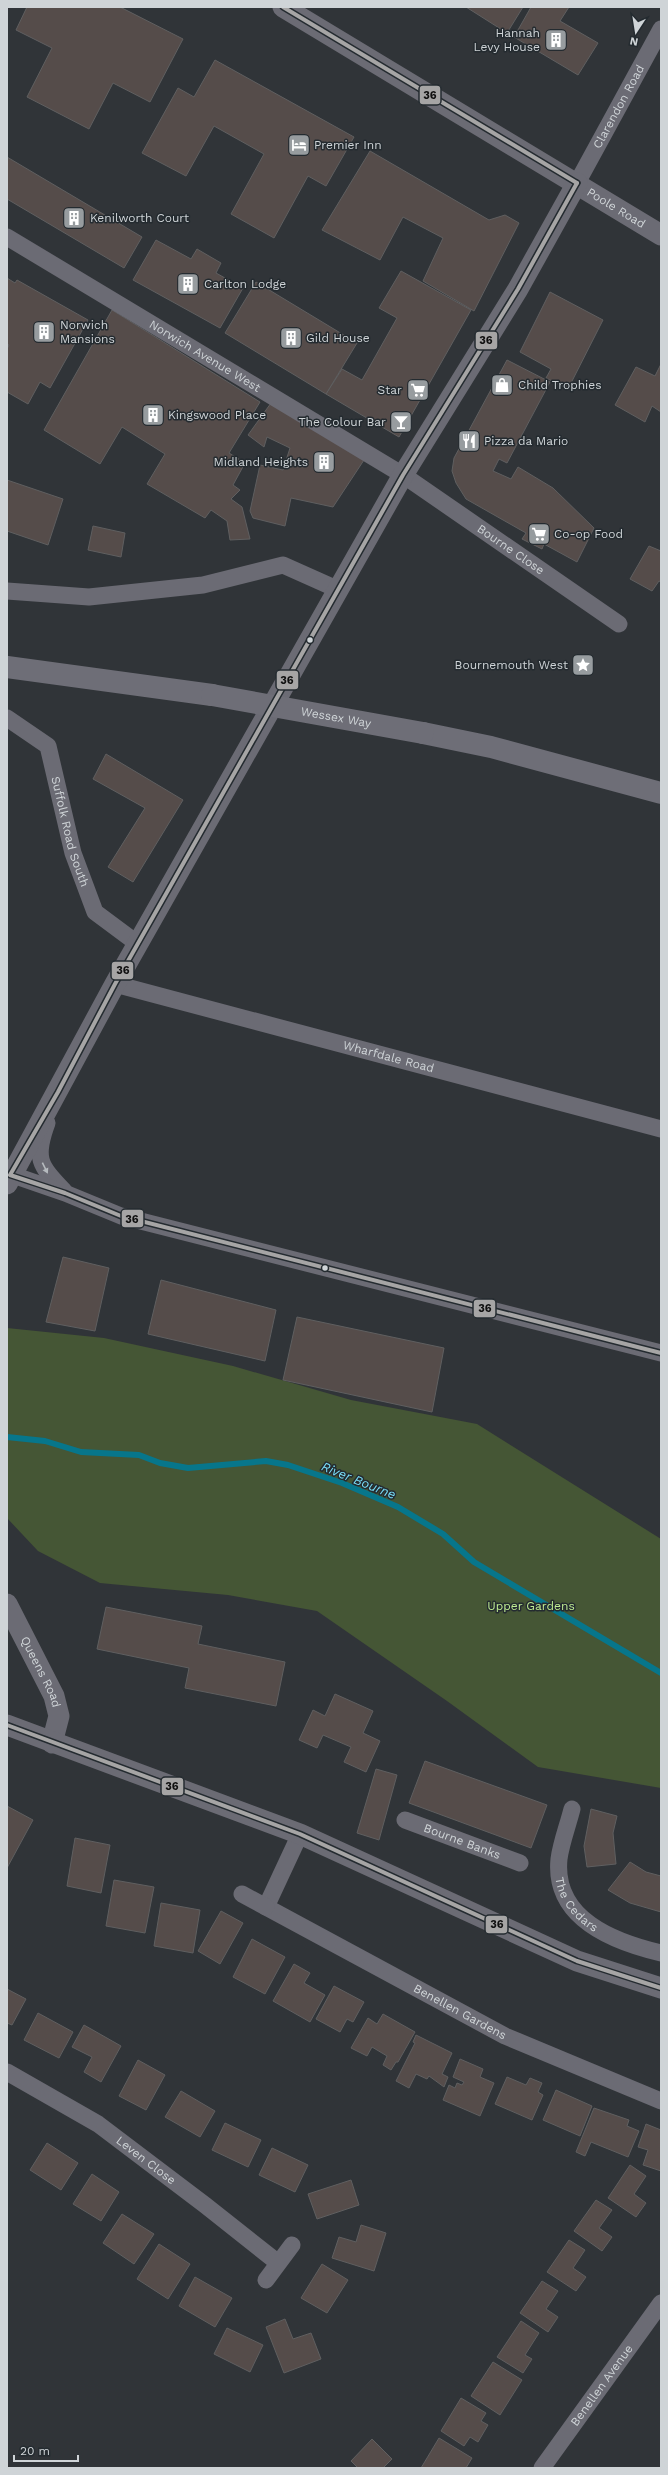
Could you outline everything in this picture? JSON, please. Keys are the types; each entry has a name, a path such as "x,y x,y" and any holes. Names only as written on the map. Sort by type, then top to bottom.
{"highway":[{"name":"Wessex Way","path":"7,667 212,695 423,733 491,747 661,793"}],"street":[{"name":"Poole Road","path":"283,7 661,235"},
{"name":"Clarendon Road","path":"577,184 661,29"},
{"path":"577,184 518,289 403,475 340,590 115,984 58,1092 8,1177 65,1193 121,1216 661,1353"},
{"name":"Norwich Avenue West","path":"7,237 403,475"},
{"name":"Bourne Close","path":"403,475 619,624"},
{"path":"7,591 89,597 203,585 283,565 340,590"},
{"name":"Suffolk Road South","path":"7,718 48,746 73,853 95,912 138,944"},
{"name":"Wharfdale Road","path":"115,984 661,1129"},
{"path":"58,1092 42,1135 38,1154 46,1173 65,1193"},
{"name":"Queens Road","path":"9,1612 54,1696 59,1716 52,1742"},
{"path":"7,1725 300,1834 577,1961 661,1988"},
{"name":"The Cedars","path":"572,1809 559,1858 559,1872 561,1885 576,1912 589,1925 610,1937 637,1947 661,1953"},
{"name":"Bourne Banks","path":"405,1820 520,1864"},
{"path":"266,1906 300,1834"},
{"name":"Benellen Gardens","path":"242,1894 505,2036 661,2101"},
{"name":"Leven Close","path":"7,2072 98,2124 277,2262"},
{"path":"266,2280 277,2262 292,2245"},
{"name":"Benellen Avenue","path":"542,2468 661,2303"}],"green space":[{"name":"Upper Gardens","path":"7,1328 104,1338 233,1366 351,1400 477,1424 661,1539 661,1788 538,1767 447,1701 317,1611 228,1595 100,1583 38,1551 7,1518"}],"building":[{"path":"27,7 120,7 183,39 150,102 113,83 89,129 27,97 52,48 16,30"},
{"path":"466,7 523,7 507,33"},
{"name":"Hannah Levy House","path":"531,7 569,7 560,21 598,43 578,75 514,37"},
{"name":"Premier Inn","path":"215,60 354,137 326,186 308,176 274,238 231,214 264,154 214,126 186,176 142,153 178,88 194,97"},
{"path":"370,151 489,220 505,215 519,223 474,311 423,281 443,238 403,217 380,260 322,230"},
{"name":"Kenilworth Court","path":"7,157 142,237 124,268 7,199"},
{"name":"Carlton Lodge","path":"156,240 191,259 197,249 221,263 216,273 243,288 220,328 133,280"},
{"path":"401,271 471,310 399,437 326,394 342,369 362,380 397,318 379,308"},
{"name":"Norwich Mansions","path":"7,278 15,283 17,280 88,320 50,388 40,382 28,404 7,392 7,349 9,345 7,344"},
{"name":"Gild House","path":"256,282 357,343 326,394 225,333"},
{"path":"550,292 603,320 568,389 546,378 551,369 520,352"},
{"name":"Kingswood Place","path":"112,310 260,402 229,453 245,463 233,485 240,490 231,499 242,507 250,539 230,540 227,521 211,510 205,518 147,484 165,454 122,427 100,464 44,430"},
{"path":"507,360 550,382 507,463 499,459 493,471 511,479 518,467 553,488 594,528 577,562 544,544 542,549 522,539 526,533 466,499 456,483 452,471 454,458"},
{"path":"661,364 661,412 652,406 645,422 615,405 636,367 655,376"},
{"name":"Midland Heights","path":"271,403 364,460 333,507 291,498 285,526 253,518 250,511 260,465 283,470 290,448 267,437 264,447 248,435"},
{"path":"7,480 63,499 48,545 7,531"},
{"path":"93,526 125,533 121,557 88,550"},
{"path":"649,546 661,551 661,582 659,581 652,591 630,579"},
{"path":"106,754 183,800 133,882 108,867 145,808 93,779"},
{"path":"63,1257 109,1268 95,1331 46,1322"},
{"path":"161,1280 276,1310 265,1361 148,1334"},
{"path":"297,1317 444,1348 432,1412 283,1380"},
{"path":"106,1607 202,1626 198,1644 285,1662 276,1706 185,1688 189,1668 97,1649"},
{"path":"335,1694 373,1711 363,1733 380,1741 366,1772 344,1762 351,1747 323,1735 317,1748 299,1740 313,1710 325,1716"},
{"path":"425,1761 547,1805 531,1848 409,1803"},
{"path":"376,1769 397,1775 379,1840 357,1833"},
{"path":"7,1806 33,1820 7,1868"},
{"path":"591,1809 617,1816 613,1833 616,1864 587,1867 584,1846"},
{"path":"75,1838 110,1845 101,1893 67,1886"},
{"path":"630,1862 646,1872 661,1876 661,1912 630,1903 608,1890"},
{"path":"114,1880 154,1887 145,1933 106,1926"},
{"path":"161,1903 200,1910 193,1953 154,1946"},
{"path":"221,1911 243,1923 220,1964 198,1951"},
{"path":"252,1939 285,1957 265,1994 233,1977"},
{"path":"294,1964 310,1973 304,1983 325,1995 310,2022 273,2001"},
{"path":"334,1986 364,2002 353,2022 347,2019 340,2032 316,2019"},
{"path":"7,1989 26,1999 12,2025 7,2023"},
{"path":"38,2013 73,2032 59,2058 24,2040"},
{"path":"383,2014 415,2032 398,2062 396,2062 391,2070 383,2065 387,2056 372,2047 367,2056 351,2048 368,2018 377,2024"},
{"path":"84,2025 121,2046 101,2082 84,2072 92,2057 72,2047"},
{"path":"416,2035 452,2053 442,2074 448,2077 444,2087 429,2076 427,2079 416,2074 409,2088 396,2081 415,2043 413,2042"},
{"path":"460,2059 483,2069 480,2077 494,2083 480,2116 443,2100 449,2085 455,2088 457,2083 462,2085 464,2082 453,2077"},
{"path":"138,2060 165,2075 146,2110 119,2096"},
{"path":"507,2077 526,2085 530,2078 542,2083 538,2092 543,2095 532,2120 495,2104"},
{"path":"556,2090 592,2106 580,2136 543,2120"},
{"path":"181,2091 215,2111 200,2137 165,2117"},
{"path":"594,2108 629,2120 627,2126 639,2131 628,2157 591,2142 585,2156 576,2152"},
{"path":"225,2123 261,2140 248,2167 212,2150"},
{"path":"646,2124 661,2130 661,2171 643,2165 648,2150 638,2147"},
{"path":"47,2143 78,2163 61,2190 30,2170"},
{"path":"272,2148 308,2165 295,2192 259,2175"},
{"path":"630,2165 646,2176 634,2194 646,2203 636,2217 608,2198"},
{"path":"92,2174 119,2192 101,2221 73,2204"},
{"path":"351,2180 359,2205 317,2219 308,2194"},
{"path":"596,2200 612,2210 599,2228 612,2237 602,2251 574,2231"},
{"path":"122,2214 154,2234 134,2264 103,2243"},
{"path":"361,2225 386,2233 374,2271 332,2258 339,2237 356,2242"},
{"path":"569,2240 585,2250 573,2268 586,2277 576,2291 547,2272"},
{"path":"159,2244 190,2264 168,2299 137,2279"},
{"path":"322,2264 348,2280 327,2313 301,2298"},
{"path":"195,2277 232,2298 215,2327 179,2306"},
{"path":"542,2281 558,2291 546,2309 558,2317 548,2332 520,2313"},
{"path":"285,2319 293,2339 311,2333 321,2359 284,2373 266,2327"},
{"path":"521,2321 539,2333 525,2355 532,2359 523,2373 497,2357"},
{"path":"227,2328 263,2345 250,2372 214,2354"},
{"path":"493,2362 522,2380 500,2415 471,2396"},
{"path":"461,2398 486,2413 481,2421 488,2425 478,2442 470,2437 464,2446 441,2431"},
{"path":"439,2438 472,2458 466,2468 421,2468"},
{"path":"372,2439 392,2459 383,2468 358,2468 351,2461"}],"waterway":[{"name":"River Bourne","path":"7,1437 45,1441 81,1452 139,1455 160,1463 188,1468 266,1461 288,1465 342,1483 398,1507 443,1534 474,1562 661,1673"}],"transit line":[{"name":"36","path":"283,7 577,183"},
{"name":"36","path":"577,183 518,289 403,475 115,984 58,1092 10,1175 65,1193 121,1216 661,1353"},
{"name":"36","path":"7,1725 300,1834 577,1961 661,1988"}],"place":[{"name":"Hannah Levy House","path":"556,40"},
{"name":"Premier Inn","path":"299,145"},
{"name":"Kenilworth Court","path":"74,218"},
{"name":"Carlton Lodge","path":"188,284"},
{"name":"Norwich Mansions","path":"44,332"},
{"name":"Gild House","path":"291,338"},
{"name":"Child Trophies","path":"502,385"},
{"name":"Star","path":"418,390"},
{"name":"Kingswood Place","path":"153,415"},
{"name":"The Colour Bar","path":"401,422"},
{"name":"Pizza da Mario","path":"469,441"},
{"name":"Midland Heights","path":"324,462"},
{"name":"Co-op Food","path":"539,534"},
{"name":"Bournemouth West","path":"583,665"}]}
